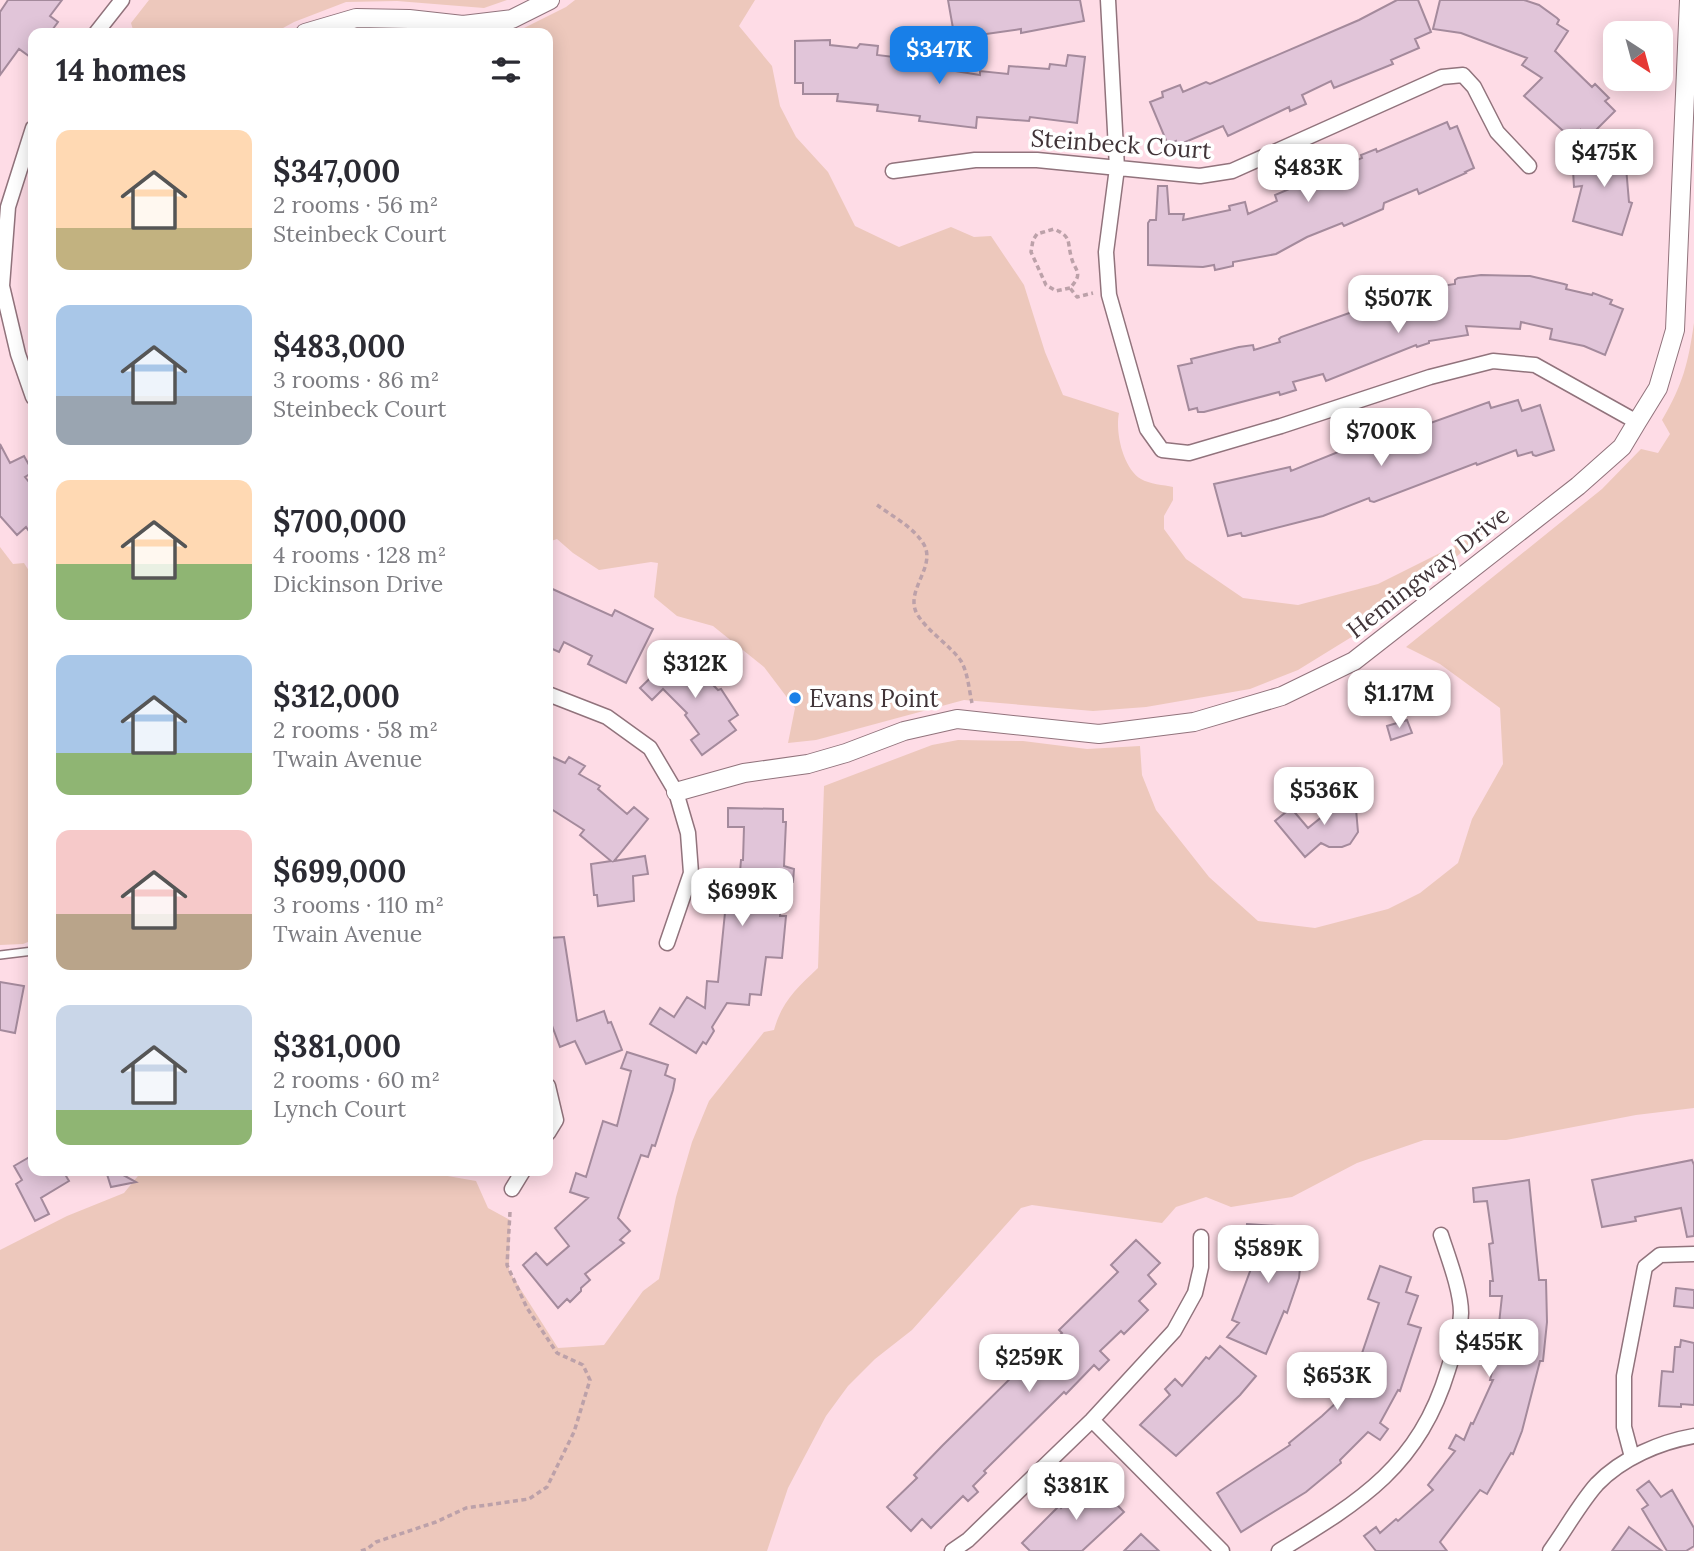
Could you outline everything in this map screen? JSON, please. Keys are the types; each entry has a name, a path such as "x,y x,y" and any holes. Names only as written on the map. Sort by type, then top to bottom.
{"street":[{"path":"100,28 122,0"},
{"path":"322,28 356,18 409,19 463,25 512,19 550,0"},
{"path":"1108,0 1111,16 1117,168 1106,252 1109,295 1147,429 1162,450 1189,453 1430,377 1493,361 1535,365 1637,422"},
{"name":"Hemingway Drive","path":"676,792 744,773 808,764 904,731 957,719 1099,734 1194,722 1282,696 1354,661 1578,486 1622,447 1658,388 1675,330 1689,0"},
{"name":"Steinbeck Court","path":"893,171 975,160 1037,160 1200,176 1232,171 1442,77 1463,75 1474,87 1497,132 1529,166"},
{"path":"28,144 8,207 2,286 18,354 28,383"},
{"path":"553,696 607,717 650,748 676,792 688,833 691,873 667,943"},
{"path":"553,1107 556,1120 553,1125"},
{"path":"512,1189 520,1176"},
{"path":"1279,1551 1343,1513 1384,1480 1415,1443 1439,1399 1457,1343 1461,1311 1441,1235"},
{"path":"951,1551 968,1540 1092,1420 1174,1331 1195,1293 1202,1267 1201,1237"},
{"path":"1632,1457 1624,1427 1624,1376 1644,1268 1660,1255 1694,1254"},
{"path":"1092,1420 1222,1551"},
{"path":"1550,1551 1598,1483 1632,1457 1658,1445 1694,1436"}],"lane":[{"path":"0,955 28,952"}],"path":[{"path":"1054,229 1067,237 1071,248 1070,255 1079,274 1077,281 1070,288 1056,291 1046,285 1031,252 1037,234 1054,229"},
{"path":"1070,288 1077,297 1093,293"},
{"path":"877,505 910,529 923,543 928,556 913,600 917,613 961,661 972,703"},
{"path":"361,1551 376,1542 436,1522 467,1508 529,1499 547,1488 564,1455 590,1380 583,1365 556,1353 527,1308 507,1265 510,1212"}],"shaded area":[{"path":"149,0 507,0 484,8 397,1 346,2 283,28 132,28 131,23"},
{"path":"575,0 755,0 739,26 772,66 780,106 796,137 828,172 855,226 899,247 951,227 974,237 991,236 1024,285 1045,352 1063,395 1119,413 1119,439 1129,467 1144,481 1173,487 1173,500 1164,516 1164,529 1186,559 1243,598 1298,605 1378,584 1492,527 1384,617 1298,670 1250,689 1146,707 1093,711 964,700 816,740 788,743 795,708 764,667 713,626 677,616 654,597 658,563 599,570 557,539 553,540 553,28 524,28"},
{"path":"1694,323 1694,1108 1636,1115 1506,1140 1424,1140 1357,1163 1292,1197 1231,1207 1206,1197 1176,1207 1162,1223 1032,1205 1021,1208 912,1330 875,1359 848,1386 826,1416 788,1488 767,1551 0,1551 0,1250 67,1216 124,1193 138,1176 448,1176 476,1181 488,1208 510,1220 509,1271 558,1348 604,1345 643,1291 659,1279 676,1197 692,1142 709,1101 764,1032 774,1030 786,1003 818,968 824,786 932,745 958,740 1023,741 1087,749 1140,746 1142,775 1156,810 1209,877 1258,921 1315,928 1388,909 1420,893 1458,863 1472,819 1503,764 1500,708 1440,664 1406,647 1602,489 1641,449 1658,453 1670,434 1662,420 1684,373"},
{"path":"0,547 13,564 24,563 28,569 28,942 0,945"}],"building":[{"path":"8,0 62,0 50,16 58,22 54,28 28,28 28,55 19,49 0,75 0,12"},
{"path":"948,0 1080,0 1084,21 1021,33 1021,29 972,36 969,36 968,32 954,34"},
{"path":"1397,0 1418,0 1431,32 1415,39 1419,48 1391,60 1393,64 1334,88 1331,81 1302,95 1306,104 1290,111 1289,107 1228,136 1223,126 1183,143 1177,144 1176,141 1168,145 1150,102 1163,97 1162,92 1180,85 1183,92 1206,82 1210,84 1359,20"},
{"path":"1440,0 1524,0 1539,5 1557,18 1557,24 1568,31 1555,51 1592,87 1595,84 1609,98 1605,101 1615,111 1581,145 1580,130 1570,137 1524,96 1542,78 1522,65 1527,58 1461,33 1433,29"},
{"path":"830,40 830,45 857,48 860,44 878,46 877,55 918,60 918,65 980,75 980,71 1008,74 1009,66 1049,69 1050,64 1066,66 1068,55 1085,57 1077,123 1030,117 1029,121 977,117 976,128 919,121 920,116 877,111 878,105 837,101 838,94 803,94 803,83 795,83 795,41"},
{"path":"1447,122 1450,129 1457,126 1474,168 1466,173 1419,194 1417,189 1384,203 1383,209 1344,226 1342,223 1307,237 1276,254 1233,262 1233,266 1215,270 1214,265 1148,265 1148,223 1150,220 1156,220 1158,186 1167,186 1169,214 1184,214 1183,220 1230,210 1229,206 1245,202 1248,214 1277,201 1275,195 1362,158 1361,155 1376,149 1377,152"},
{"path":"1628,146 1630,167 1626,167 1629,202 1632,203 1622,235 1573,221 1582,186 1574,187 1573,170 1584,168 1582,151"},
{"path":"1481,275 1530,276 1567,285 1566,289 1592,295 1593,293 1612,300 1610,304 1623,309 1605,355 1584,346 1550,339 1552,329 1521,322 1520,329 1466,326 1468,335 1429,341 1417,347 1416,345 1326,381 1323,374 1293,382 1296,390 1280,395 1279,392 1204,412 1198,412 1197,408 1189,410 1178,366 1192,363 1191,359 1253,345 1254,350 1280,342 1281,337 1372,305 1423,289 1455,284 1458,278"},
{"path":"1518,400 1522,411 1540,405 1554,450 1536,456 1532,452 1518,456 1516,450 1374,502 1369,498 1323,516 1245,536 1241,533 1228,536 1214,484 1290,467 1291,471 1353,446 1355,450 1489,402 1491,408"},
{"path":"0,444 10,463 24,456 28,463 28,475 25,477 28,481 28,530 26,527 17,535 0,516"},
{"path":"553,589 612,616 615,610 653,629 626,683 588,664 592,656 564,642 559,652 553,649"},
{"path":"679,650 718,690 721,689 738,715 729,721 736,730 702,755 691,740 699,734 685,715 687,713 663,689 652,700 640,688"},
{"path":"1407,720 1412,733 1391,740 1387,726"},
{"path":"553,757 565,763 569,757 585,766 579,774 600,786 598,789 627,814 634,807 648,819 614,861 645,856 648,874 633,876 634,901 598,906 597,895 594,895 591,864 611,861 580,835 584,830 553,810"},
{"path":"1354,791 1364,803 1356,809 1358,832 1350,844 1329,847 1321,843 1305,857 1275,821 1291,808 1308,828"},
{"path":"728,808 783,809 783,822 786,822 784,866 794,869 793,882 785,881 785,886 782,886 780,916 786,916 782,958 766,957 761,995 750,994 749,1005 727,1003 712,1027 714,1031 706,1044 703,1042 696,1053 650,1024 660,1008 674,1017 687,997 705,1008 707,981 718,982 728,883 739,884 743,860 744,827 728,827"},
{"path":"564,937 577,1021 604,1011 622,1050 586,1064 575,1041 560,1047 553,1028 553,938"},
{"path":"0,982 24,986 15,1033 0,1030"},
{"path":"627,1052 668,1065 665,1075 675,1079 673,1090 655,1146 652,1145 648,1157 641,1155 618,1218 630,1231 620,1240 624,1243 585,1274 590,1280 570,1302 567,1299 558,1308 523,1265 536,1253 547,1265 569,1246 555,1228 588,1198 570,1192 576,1173 586,1177 603,1121 617,1126 631,1071 621,1068"},
{"path":"28,1158 28,1176 66,1176 69,1181 41,1198 49,1214 35,1221 16,1184 22,1180 14,1166"},
{"path":"1692,1160 1694,1236 1687,1237 1681,1208 1635,1217 1636,1221 1602,1227 1592,1180"},
{"path":"108,1176 125,1176 136,1182 111,1187"},
{"path":"1529,1180 1539,1280 1546,1280 1547,1322 1543,1361 1540,1361 1522,1431 1513,1454 1511,1453 1487,1494 1480,1490 1440,1542 1447,1551 1376,1551 1364,1536 1376,1527 1380,1533 1396,1519 1398,1521 1433,1490 1428,1485 1455,1451 1449,1448 1456,1435 1464,1440 1493,1380 1490,1380 1495,1360 1502,1296 1490,1296 1490,1281 1493,1281 1489,1244 1493,1243 1487,1201 1474,1202 1473,1188"},
{"path":"1247,1224 1304,1228 1299,1278 1287,1313 1284,1311 1266,1354 1227,1337 1239,1323 1232,1320 1262,1239 1246,1238"},
{"path":"1136,1240 1160,1263 1148,1275 1156,1284 1139,1301 1148,1310 1124,1334 1121,1331 1100,1351 1109,1360 1099,1370 1094,1365 984,1471 986,1473 973,1486 978,1492 968,1501 963,1496 931,1528 922,1519 911,1531 887,1507 917,1478 914,1475 942,1446 1022,1367 1026,1370 1062,1333 1059,1330 1118,1272 1111,1265"},
{"path":"1380,1266 1411,1277 1406,1292 1418,1296 1408,1324 1421,1328 1400,1391 1398,1390 1380,1423 1388,1429 1380,1440 1368,1432 1340,1460 1341,1463 1306,1492 1241,1532 1217,1493 1290,1445 1289,1443 1354,1386 1348,1383 1360,1359 1379,1303 1368,1299"},
{"path":"1676,1288 1694,1290 1694,1308 1674,1306"},
{"path":"1681,1340 1694,1343 1694,1405 1659,1406 1662,1371 1673,1372 1675,1347 1680,1347"},
{"path":"1220,1346 1256,1376 1240,1395 1176,1456 1140,1425 1170,1395 1165,1389 1175,1379 1182,1386 1206,1357 1209,1359"},
{"path":"1091,1478 1124,1512 1082,1551 1030,1551 1022,1543"},
{"path":"1649,1481 1661,1497 1672,1490 1694,1528 1694,1546 1686,1551 1667,1551 1642,1509 1648,1505 1637,1490"},
{"path":"1629,1527 1662,1551 1612,1551"},
{"path":"1141,1534 1159,1551 1124,1551"}],"place":[{"name":"Evans Point","path":"795,698"}]}
